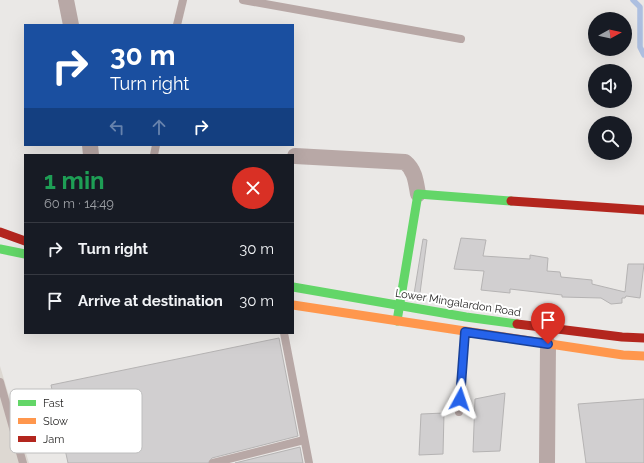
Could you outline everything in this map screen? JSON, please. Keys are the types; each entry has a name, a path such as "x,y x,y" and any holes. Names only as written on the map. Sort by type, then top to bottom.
{"main road":[{"path":"397,321 401,307 418,194 644,210"},
{"path":"0,232 22,240"},
{"path":"0,249 22,240"},
{"path":"0,249 24,254"},
{"name":"Lower Mingalardon Road","path":"294,287 401,307 622,337 644,338"},
{"path":"294,305 465,332 644,356"}],"street":[{"path":"66,0 71,24"},
{"path":"295,156 405,162 414,172 418,194"},
{"path":"547,463 548,344"}],"lane":[{"path":"177,24 183,0"},
{"path":"243,0 461,39"},
{"path":"459,412 465,332"},
{"path":"284,334 309,463"},
{"path":"0,382 10,417"},
{"path":"213,463 304,440"},
{"path":"20,453 23,463"}],"shaded area":[{"path":"0,366 10,399 10,453 26,453 29,463 0,463"}],"building":[{"path":"461,238 486,240 483,256 530,259 530,255 548,258 547,271 560,272 561,277 592,280 592,284 625,292 628,264 644,264 640,298 626,296 625,298 622,298 622,303 611,304 601,298 562,297 562,295 510,289 510,293 481,290 484,271 454,269"},
{"path":"423,239 427,240 420,293 414,294"},
{"path":"279,338 298,436 212,458 208,463 68,463 66,453 142,453 142,389 52,389 51,385"},
{"path":"505,393 500,451 473,452 475,399"},
{"path":"644,399 644,463 586,463 578,404"},
{"path":"444,413 443,454 419,455 421,414"},
{"path":"300,447 303,463 235,463"}],"waterway":[{"path":"633,0 640,7 640,47 644,55"}],"traffic: fast":[{"path":"397,321 418,194 511,201"},
{"path":"0,249 24,254"},
{"path":"294,287 466,317 517,324"}],"traffic: slow":[{"path":"294,305 623,355 644,356"}],"traffic: jam":[{"path":"511,201 644,210"},
{"path":"0,232 24,241"},
{"path":"517,324 622,337 644,338"}],"route":[{"path":"460,399 465,332 548,344"}]}
